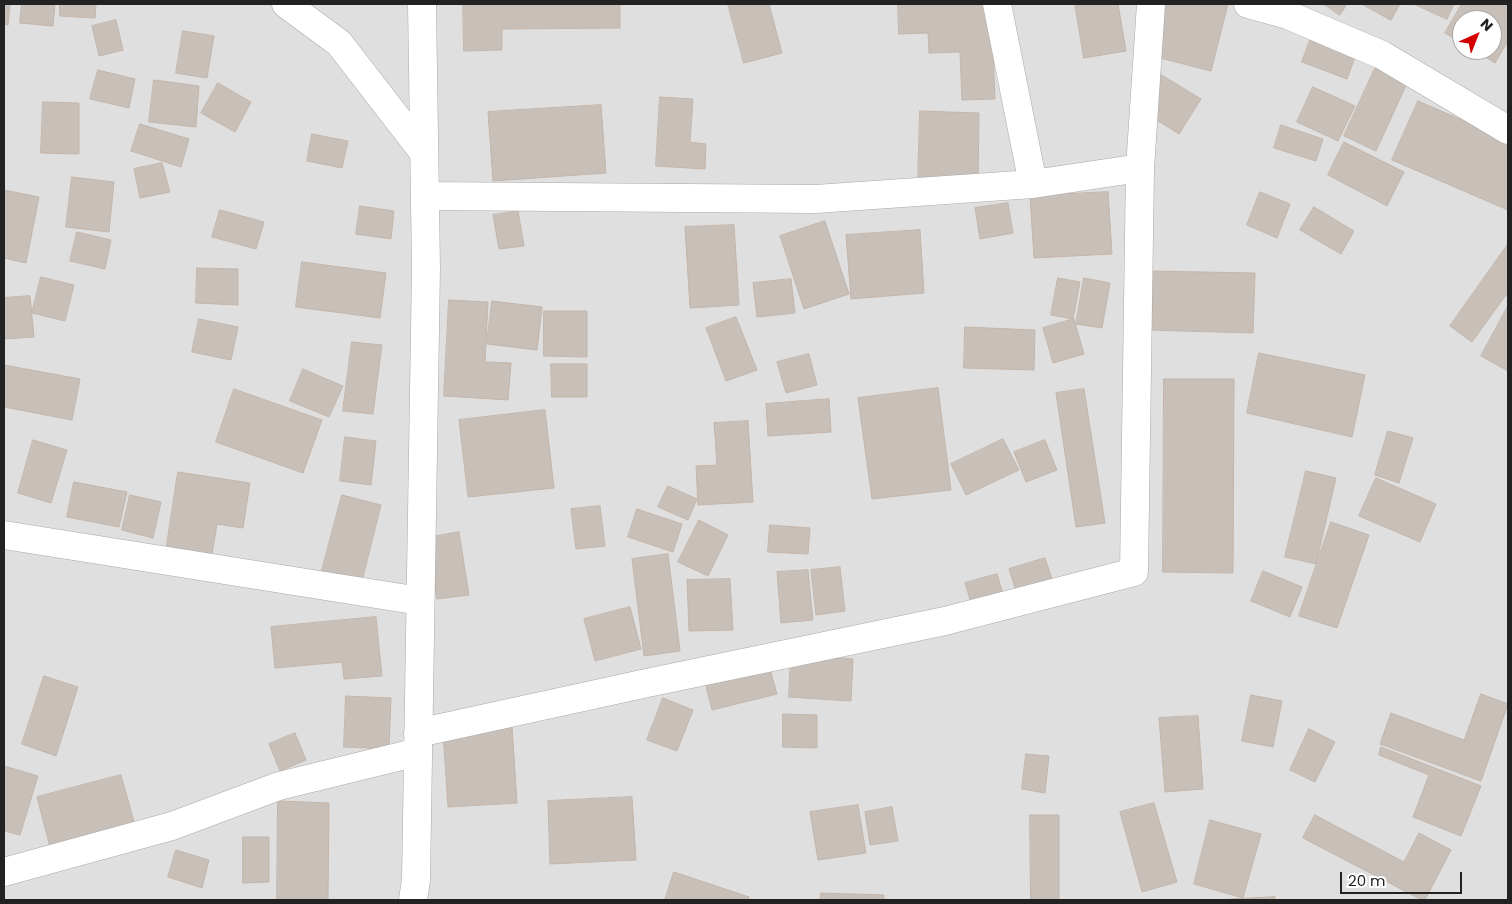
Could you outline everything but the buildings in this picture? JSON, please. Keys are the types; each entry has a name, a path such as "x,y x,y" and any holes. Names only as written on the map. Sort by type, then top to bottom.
{"street":[{"path":"286,4 339,43 424,153"},
{"path":"414,900 416,880 426,268 422,4"},
{"path":"997,4 1033,184"},
{"path":"4,872 172,826 280,786 418,743 648,683 946,622 1134,572 1140,168 1151,4"},
{"path":"1248,4 1288,15 1382,55 1508,130"},
{"path":"425,196 816,199 1033,184 1140,168"},
{"path":"4,535 420,601"}],"shaded area":[{"path":"4,4 1508,4 1508,900 4,900"}]}
